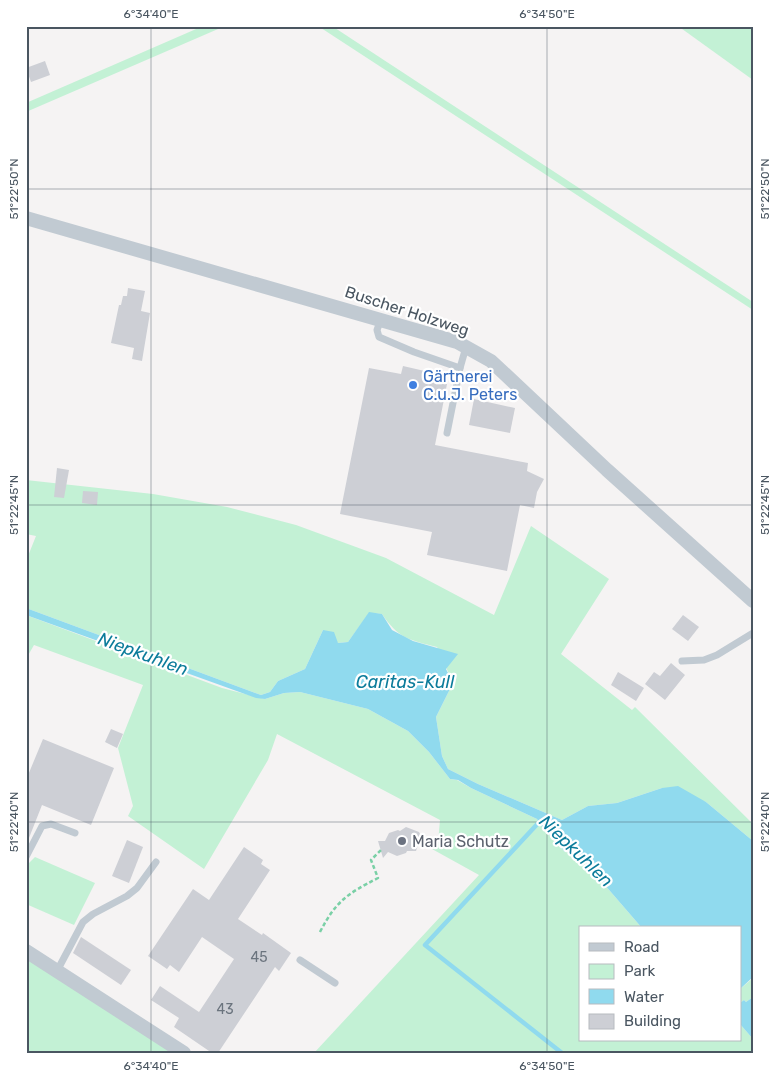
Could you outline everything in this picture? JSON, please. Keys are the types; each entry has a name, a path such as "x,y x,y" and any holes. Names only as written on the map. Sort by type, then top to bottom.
{"street":[{"name":"Buscher Holzweg","path":"26,218 457,342 491,361 607,470 753,600"},
{"path":"26,951 184,1053"}],"lane":[{"path":"380,319 377,330 379,337 460,368"},
{"path":"446,432 466,347"},
{"path":"682,661 704,660 717,655 753,633"},
{"path":"26,857 42,826 51,824 75,833"},
{"path":"57,971 82,922 92,914 127,896 137,888 156,862"},
{"path":"300,960 335,983"}],"path":[{"path":"320,932 330,913 344,897 378,878 370,860 380,850"}],"green space":[{"path":"203,26 225,26 26,112 26,103"},
{"path":"318,26 332,26 753,302 753,310"},
{"path":"678,26 753,26 753,80"},
{"path":"26,480 153,494 227,507 296,525 386,558 494,615 531,526 609,579 561,654 632,710 635,707 753,824 753,841 706,802 662,788 617,803 588,806 562,820 448,769 442,756 436,717 453,683 437,647 405,637 393,628 382,614 369,613 348,642 338,643 323,630 305,669 278,681 270,692 261,695 26,608 26,561 36,536 26,534"},
{"path":"26,615 222,688 265,699 284,693 300,692 368,709 408,731 429,752 450,779 457,780 537,819 565,852 572,847 640,926 579,926 579,1042 742,1042 742,1026 753,1039 753,1053 314,1053 479,875 432,849 438,843 440,820 277,734 268,760 204,869 128,816 133,806 118,748 143,685 34,645 26,659"},
{"path":"35,857 95,883 74,925 26,904 26,866"},
{"path":"26,955 172,1053 26,1053"},
{"path":"753,978 753,997 746,1002 744,1000 742,1002 742,987"}],"water":[{"path":"26,608 261,695 270,692 278,681 305,669 323,630 334,632 338,643 348,642 369,612 382,614 392,630 413,641 458,654 446,669 453,683 436,717 442,756 448,769 562,820 588,806 617,803 662,788 678,786 706,802 753,841 753,977 742,987 742,926 640,926 572,847 565,852 537,819 458,780 450,779 429,752 408,731 368,709 300,692 284,693 265,699 256,698 26,615"},
{"path":"753,997 753,1039 742,1026 742,1002 744,1000 746,1002"}],"building":[{"path":"45,61 50,75 31,82 26,68"},
{"path":"128,288 145,291 141,311 150,313 142,361 132,359 134,348 111,343 119,305 121,305 123,296 127,296"},
{"path":"403,366 429,372 427,380 447,384 435,445 528,463 527,471 544,479 537,492 534,508 520,505 507,571 427,555 432,532 340,514 369,368 401,374"},
{"path":"474,399 515,408 510,433 469,425"},
{"path":"57,468 69,470 64,498 54,497"},
{"path":"83,491 98,492 97,505 82,503"},
{"path":"683,615 699,627 688,641 672,629"},
{"path":"671,663 685,675 665,700 645,684 654,672 660,676"},
{"path":"618,672 644,688 636,701 611,685"},
{"path":"111,729 123,734 117,748 105,742"},
{"path":"43,739 114,768 91,825 42,805 27,843 26,780"},
{"name":"Maria Schutz","path":"406,827 419,832 421,836 416,851 407,851 397,856 388,852 383,858 378,841 385,841 389,833 400,831"},
{"path":"127,840 143,847 129,883 112,876"},
{"path":"244,847 263,860 261,864 270,870 238,919 262,935 263,933 291,953 279,971 275,967 218,1053 212,1053 174,1027 179,1018 151,1000 160,986 199,1012 234,959 202,937 179,972 170,965 167,969 148,956 193,889 209,900"},
{"path":"81,937 131,970 121,985 73,953"}],"waterway":[{"name":"Niepkuhlen","path":"542,819 425,945 562,1053"}],"place":[{"name":"Gärtnerei C.u.J. Peters","path":"413,385"},
{"name":"Maria Schutz","path":"402,841"}],"water label":[{"name":"Caritas-Kull","path":"405,682"}]}
